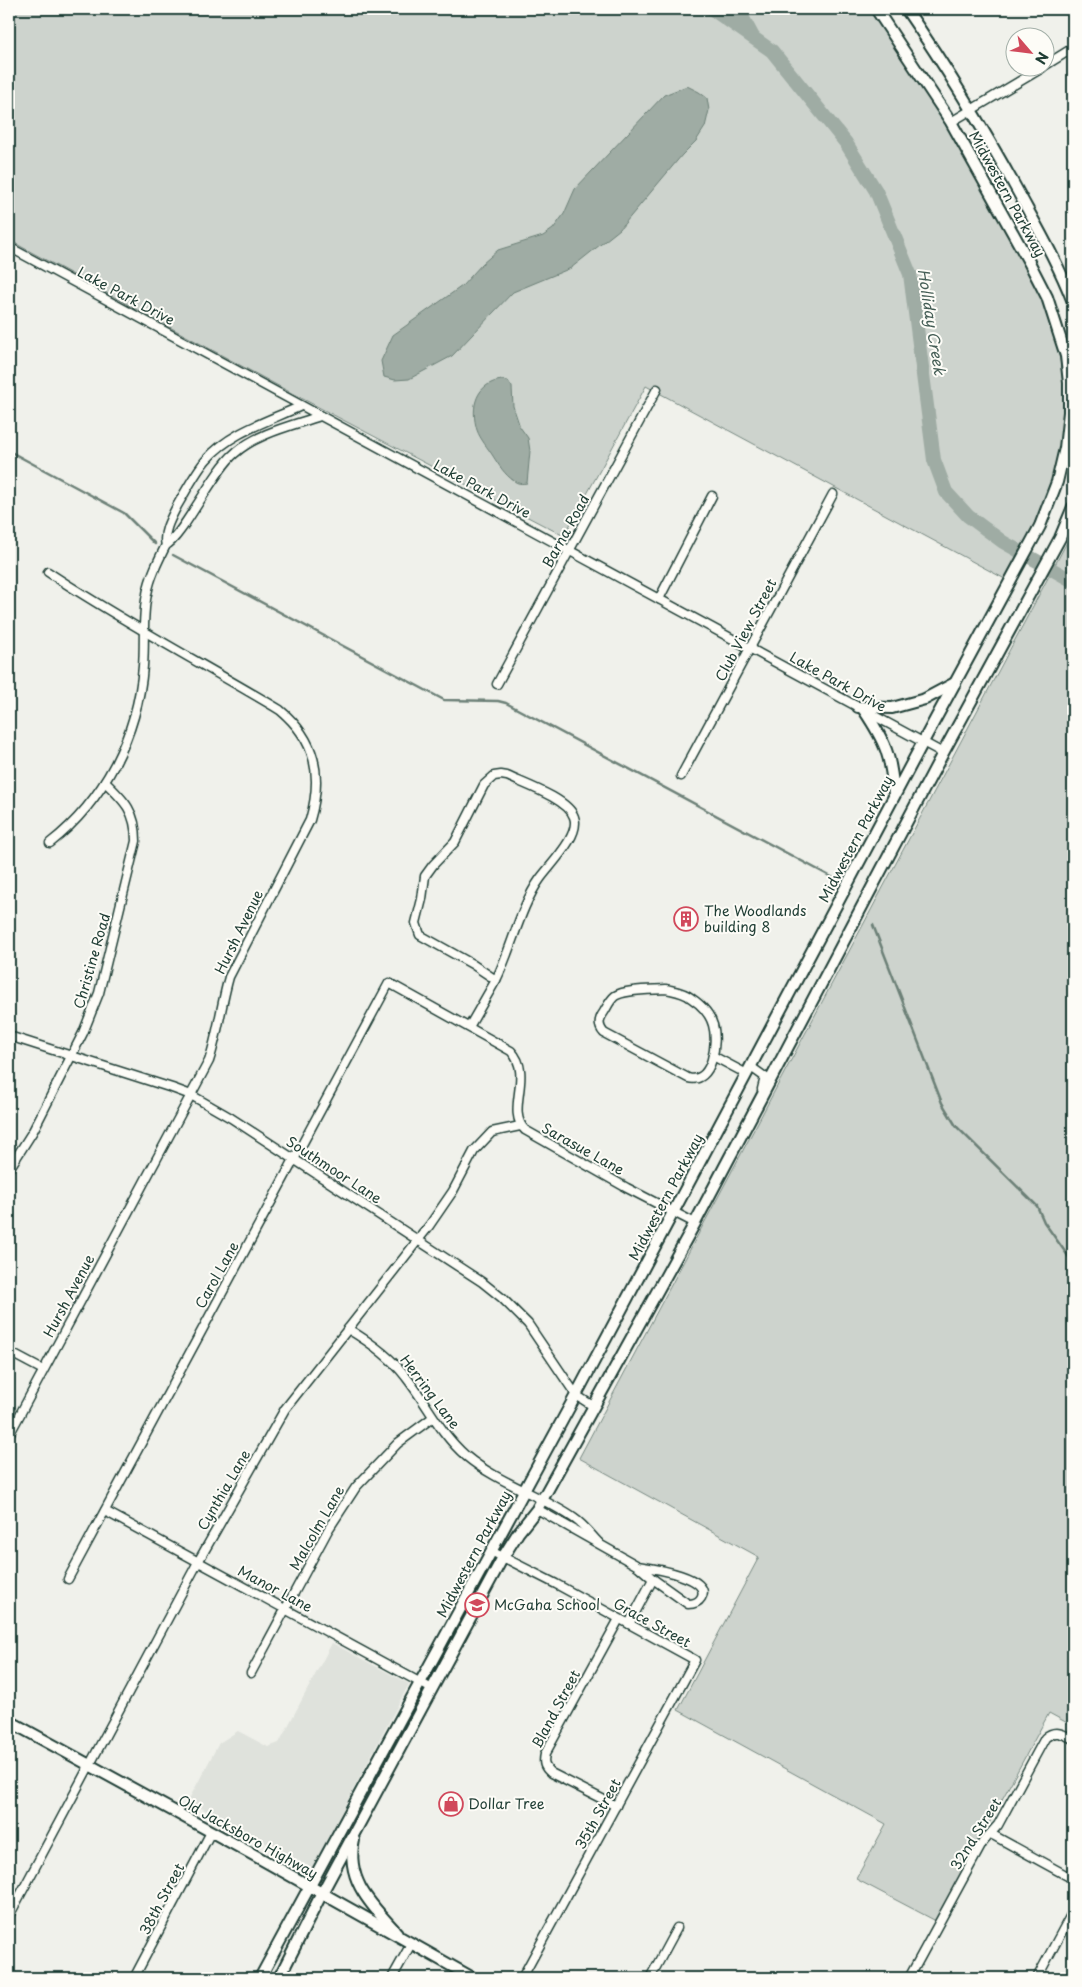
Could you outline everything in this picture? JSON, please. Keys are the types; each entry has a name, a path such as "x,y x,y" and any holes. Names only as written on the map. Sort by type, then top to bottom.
{"main road":[{"name":"Midwestern Parkway","path":"260,1978 674,1212 922,742 1040,526 1057,482 1071,414 1066,356 1047,297 951,122 876,9"},
{"name":"Midwestern Parkway","path":"906,9 972,110 1050,250 1073,302"},
{"name":"Midwestern Parkway","path":"278,1978 503,1557 543,1499 695,1223 943,753 1060,538 1073,507"},
{"path":"861,709 892,708 926,699 955,682"},
{"path":"861,709 881,736 892,765 894,796"},
{"name":"Old Jacksboro Highway","path":"9,1722 310,1886 473,1978"},
{"path":"357,1828 352,1850 354,1872 363,1893 407,1942"}],"street":[{"path":"1054,60 1073,48"},
{"path":"951,122 1025,78"},
{"name":"Lake Park Drive","path":"9,247 943,753"},
{"name":"Barna Road","path":"497,684 657,389"},
{"path":"166,545 164,539 173,513 205,461 237,435 301,406"},
{"path":"50,843 66,831 88,808 105,782 132,725 137,707 143,667 146,596 155,566 166,545 170,543 182,527 216,473 235,452 266,435 320,416"},
{"name":"Club View Street","path":"681,776 833,494"},
{"path":"659,599 712,496"},
{"name":"Hursh Avenue","path":"9,1435 209,1061 229,977 310,820 315,803 316,786 313,757 303,733 280,710 91,601 48,572"},
{"path":"469,1028 496,980 506,960 534,887 565,848 575,824 572,813 558,801 507,776 501,775 494,776 484,785 455,842 424,876 422,899 416,923 420,935 496,980"},
{"name":"Christine Road","path":"9,1169 32,1131 83,1033 99,993 136,841 134,820 129,809 121,796 105,782"},
{"name":"Sarasue Lane","path":"389,983 501,1044 516,1056 521,1072 518,1113 520,1126 532,1135 695,1223"},
{"name":"Carol Lane","path":"68,1579 389,983"},
{"path":"666,989 679,992 691,997 709,1015 716,1034 714,1056 702,1076 696,1079 688,1078 604,1033 600,1028 599,1022 610,1002 615,996 623,992 666,989"},
{"name":"Southmoor Lane","path":"9,1036 191,1095 294,1158 418,1239 502,1298 528,1324 576,1394 593,1406"},
{"path":"714,1056 765,1077 764,1085 746,1125"},
{"name":"Cynthia Lane","path":"9,1916 198,1562 285,1409 444,1206 474,1151 483,1140 492,1132 520,1126"},
{"name":"Herring Lane","path":"348,1329 374,1346 399,1369 432,1418 451,1441 468,1457 492,1474 543,1499 577,1520 599,1543"},
{"path":"9,1352 43,1370"},
{"name":"Malcolm Lane","path":"251,1673 328,1530 356,1486 398,1443 432,1418"},
{"path":"537,1509 638,1566 653,1580 688,1604 694,1604 700,1600 703,1594 702,1588 697,1582 671,1572 638,1566"},
{"name":"Manor Lane","path":"105,1511 432,1689"},
{"name":"Grace Street","path":"491,1551 695,1660"},
{"path":"628,1624 653,1580"},
{"name":"Bland Street","path":"616,1806 551,1772 545,1768 543,1760 544,1754 619,1619"},
{"name":"35th Street","path":"522,1978 695,1660"},
{"name":"32nd Street","path":"909,1978 983,1842 1003,1817 1046,1738 1054,1733 1062,1733 1073,1739"},
{"name":"38th Street","path":"134,1978 212,1832"},
{"path":"991,1834 1073,1879"},
{"path":"1037,1978 1073,1911"},
{"path":"650,1978 677,1928"},
{"path":"392,1978 407,1942"}],"shaded area":[{"path":"9,9 872,9 958,145 990,201 1039,291 1054,331 1062,375 1064,406 1059,451 1044,501 1005,579 646,386 564,536 284,389 9,240"},
{"path":"687,86 707,98 709,110 705,127 696,141 620,229 571,268 513,292 452,356 409,379 395,380 384,377 381,361 393,335 462,286 498,250 543,236 553,229 564,214 575,189 664,95"},
{"path":"502,380 508,381 512,387 513,406 520,427 528,438 530,451 527,483 518,483 507,475 499,466 477,430 474,413 477,398 486,386"},
{"path":"1073,531 1073,1726 1049,1713 936,1921 856,1879 886,1824 678,1710 759,1557 579,1458"},
{"path":"332,1643 409,1684 312,1868 188,1801 219,1743 238,1731 268,1747 279,1743"}],"waterway":[{"name":"Holliday Creek","path":"712,9 772,51 846,143 876,191 910,274 934,460 946,492 968,516 1003,542 1073,581"},
{"path":"738,9 753,37"},
{"path":"9,451 124,513 155,544"},
{"path":"173,555 444,700 498,701 506,703 839,881"},
{"path":"873,925 942,1103 956,1126 1037,1206 1044,1222 1073,1263"}],"place":[{"name":"The Woodlands building 8","path":"686,919"},
{"name":"McGaha School","path":"477,1605"},
{"name":"Dollar Tree","path":"451,1804"}]}
